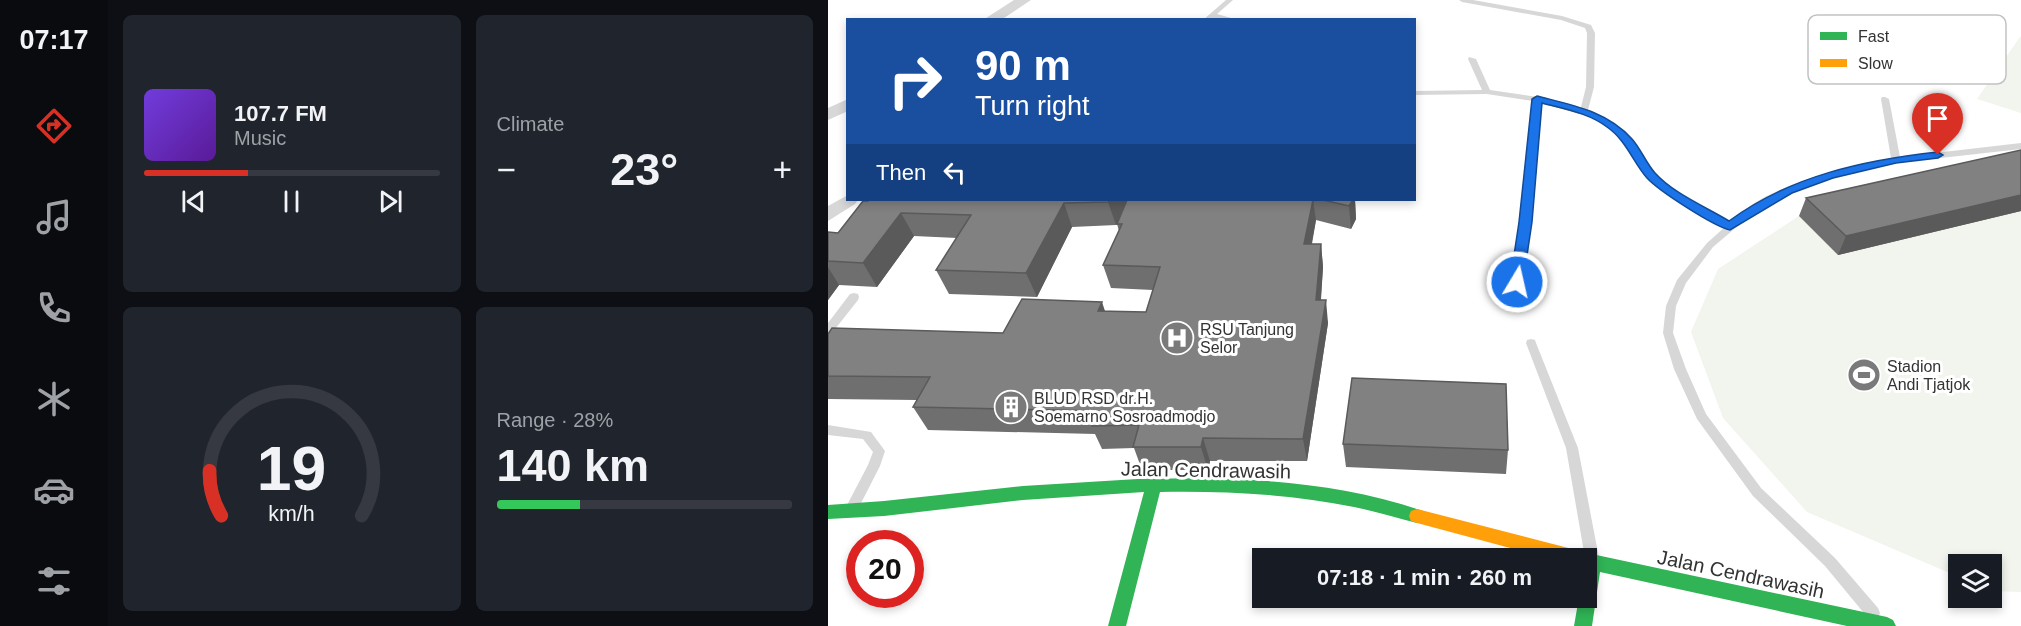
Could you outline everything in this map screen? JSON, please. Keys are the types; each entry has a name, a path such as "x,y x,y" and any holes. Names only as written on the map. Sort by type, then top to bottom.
{"street":[{"path":"993,18 1024,0"},
{"path":"1537,99 1586,112"},
{"path":"828,115 846,105"},
{"path":"828,215 848,201"},
{"path":"1117,626 1154,485"},
{"name":"Jalan Cendrawasih","path":"828,512 850,512 979,496 1154,485 1286,490 1347,498 1538,548"},
{"name":"Jalan Cendrawasih","path":"1597,564 1884,626"},
{"path":"1583,626 1585,608"}],"lane":[{"path":"1209,17 1230,0"},
{"path":"1462,0 1562,18 1588,27 1591,33 1590,87 1586,112 1611,124 1623,136 1652,176 1666,188 1730,226"},
{"path":"1473,59 1487,92"},
{"path":"1416,93 1487,92 1537,99 1526,222 1517,282"},
{"path":"1884,99 1896,160"},
{"path":"1884,626 1830,562 1757,492 1701,416 1680,369 1668,333 1671,306 1681,282 1710,245 1755,207 1788,190 1829,175 1896,160 2021,146"},
{"path":"828,330 854,297"},
{"path":"1532,343 1572,448 1588,548"},
{"path":"828,430 867,435 879,451 874,466 850,512"}],"shaded area":[{"path":"2021,37 2021,113 1977,99 1987,84 2006,84 2006,57"},
{"name":"Stadion Andi Tjatjok","path":"2021,166 2021,592 2002,591 2002,554 1948,554 1948,572 1807,512 1723,418 1691,332 1718,269 1799,216"}],"building":[{"path":"2021,150 2021,195 1846,236 1806,198"},
{"path":"863,201 1110,201 1064,203 1026,273 936,270 971,215 901,213 863,263 828,261 828,232 838,233"},
{"path":"1127,201 1313,201 1304,244 1321,244 1316,300 1326,300 1303,439 1203,438 1201,447 1133,447 1139,425 1092,426 1097,411 913,407 930,377 828,376 828,334 832,328 1003,333 1022,299 1102,302 1098,311 1146,312 1160,267 1103,265 1122,224 1117,224"},
{"path":"1327,201 1352,201 1349,206"},
{"path":"1352,378 1506,384 1508,450 1343,444"}],"traffic: fast":[{"path":"1117,626 1154,485"},
{"path":"828,512 1069,489 1209,485 1302,491 1355,500 1417,516"},
{"path":"1597,563 1887,626"},
{"path":"1583,626 1586,608"}],"traffic: slow":[{"path":"1537,99 1588,113"},
{"path":"1417,516 1538,548"}],"place":[{"name":"RSU Tanjung Selor","path":"1177,338"},
{"name":"Stadion Andi Tjatjok","path":"1864,375"},
{"name":"BLUD RSD dr.H. Soemarno Sosroadmodjo","path":"1011,407"}],"route":[{"path":"1517,282 1526,222 1537,99 1588,113 1611,124 1629,142 1652,176 1666,188 1730,226 1755,207 1788,190 1829,175 1896,160 1938,155"}]}
